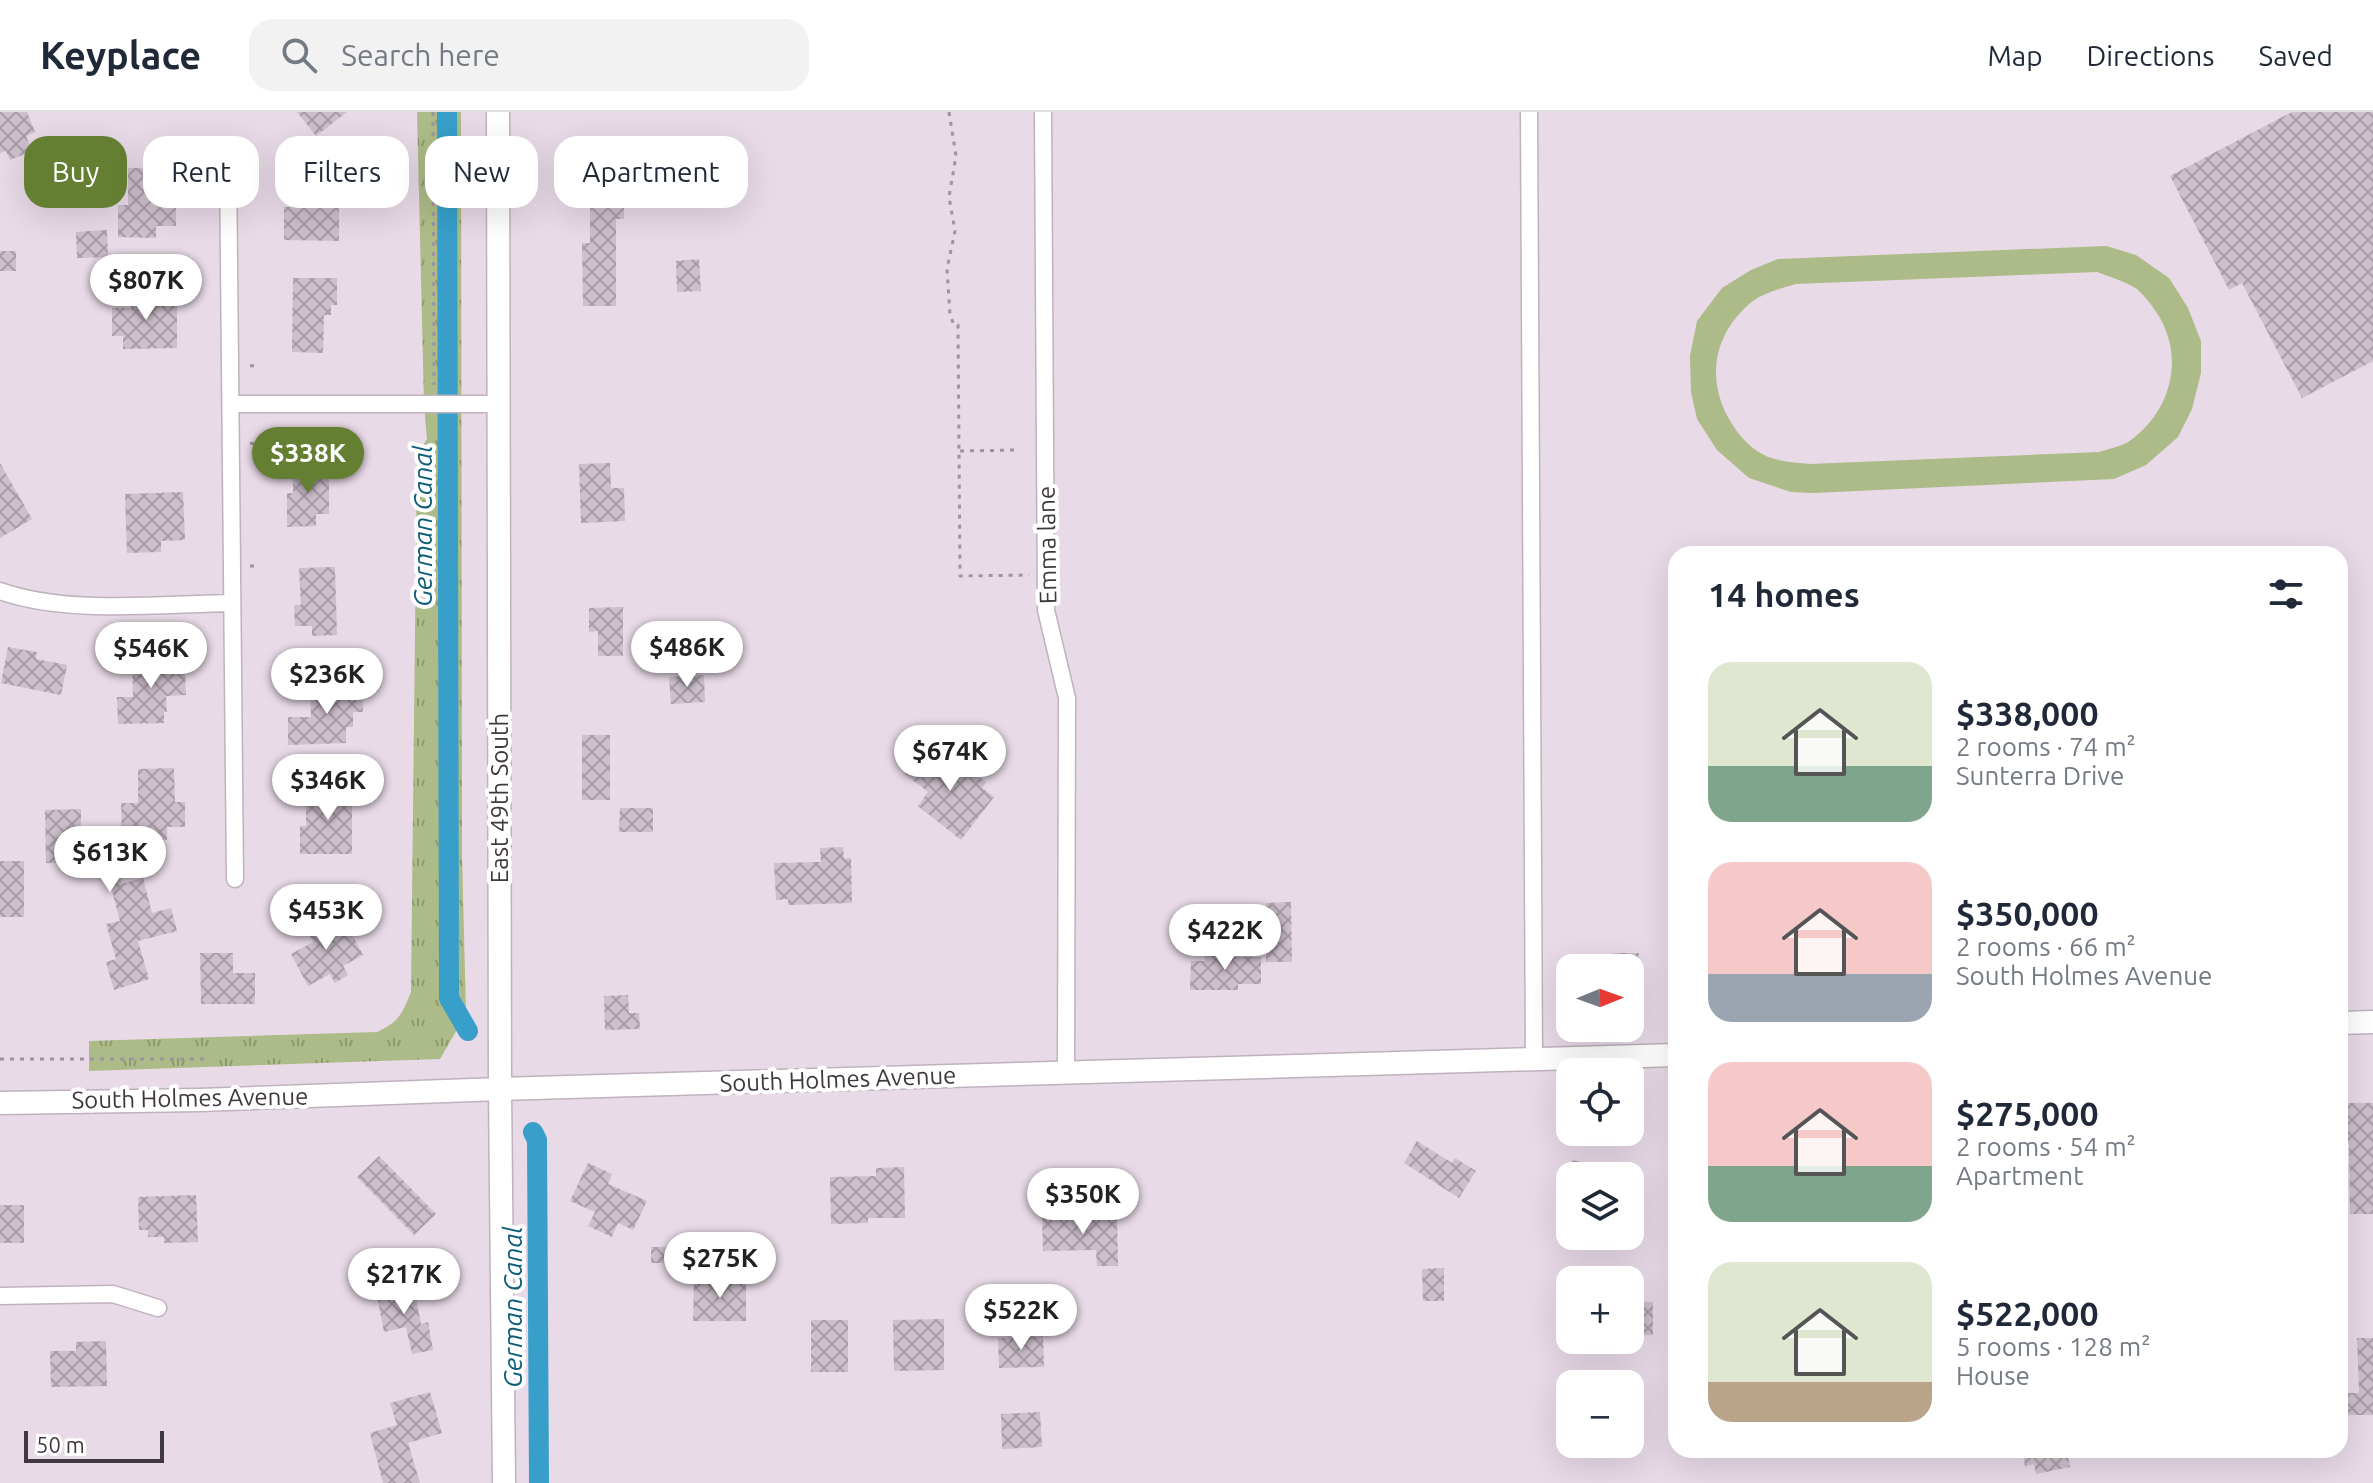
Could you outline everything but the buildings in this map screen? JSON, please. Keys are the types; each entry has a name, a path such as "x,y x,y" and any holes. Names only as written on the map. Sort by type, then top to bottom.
{"street":[{"name":"East 49th South","path":"498,112 504,1483"},
{"name":"Emma lane","path":"1043,112 1046,610 1067,698 1066,1072"},
{"path":"1529,112 1534,1059"},
{"path":"229,208 235,879"},
{"path":"231,404 498,404"},
{"path":"0,591 36,602 93,606 232,603"},
{"path":"2348,1023 2373,1022"},
{"name":"South Holmes Avenue","path":"0,1103 199,1100 1668,1055"},
{"path":"0,1296 113,1294 158,1308"}],"path":[{"path":"433,112 434,405"},
{"path":"949,112 956,156 949,197 955,231 947,269 950,315 954,325 958,325 960,576 1037,576"},
{"path":"250,366 258,365"},
{"path":"250,443 259,445"},
{"path":"959,451 1016,450"},
{"path":"250,566 260,566"},
{"path":"0,1059 210,1059"}],"green space":[{"path":"417,112 461,112 461,136 425,136 425,208 461,208 462,855 466,1014 440,1059 89,1071 89,1041 377,1032 390,1025 405,1006 411,992 417,454 427,439"},
{"path":"2106,246 2136,255 2169,278 2188,308 2201,341 2201,373 2192,409 2178,437 2146,465 2114,479 1813,493 1791,492 1749,478 1717,450 1697,419 1691,392 1690,356 1697,321 1722,288 1751,270 1778,259","holes":["2097,272 2132,286 2144,296 2160,318 2171,352 2172,369 2163,402 2142,430 2117,447 2099,452 1796,463 1763,455 1753,448 1735,428 1722,404 1716,375 1720,346 1726,332 1751,302 1776,290 1796,284"]}],"waterway":[{"name":"German Canal","path":"447,112 449,998 468,1031"},
{"name":"German Canal","path":"533,1132 537,1140 539,1483"}]}
